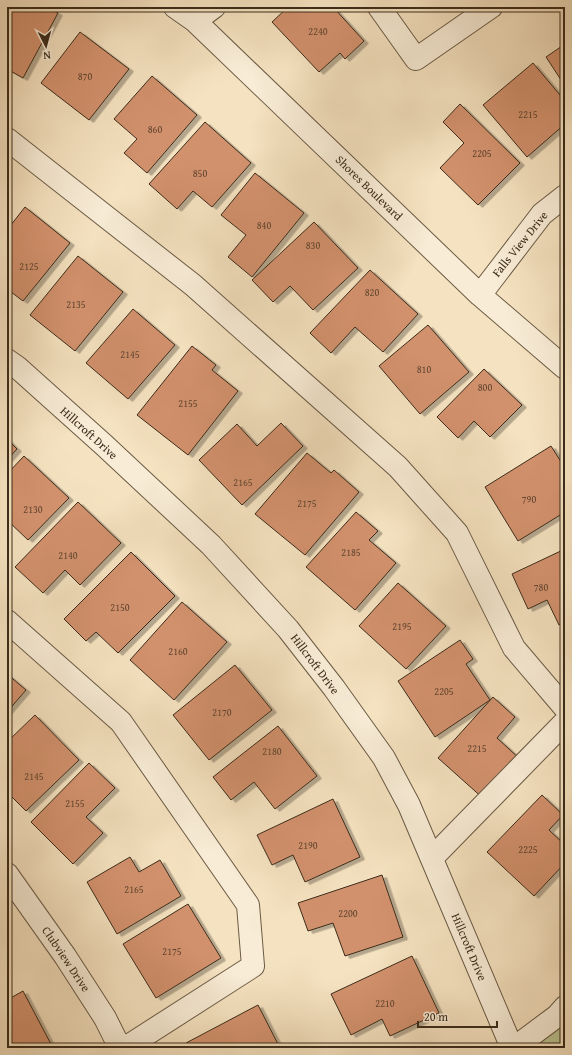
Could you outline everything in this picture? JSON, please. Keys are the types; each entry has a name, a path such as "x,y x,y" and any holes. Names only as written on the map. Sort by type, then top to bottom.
{"street":[{"name":"Shores Boulevard","path":"175,7 195,21 480,295 565,368"},
{"path":"195,21 214,7"},
{"path":"379,7 416,59 491,7"},
{"path":"7,139 193,284 398,467 457,533 514,648 565,708"},
{"name":"Falls View Drive","path":"480,295 542,214 565,196"},
{"name":"Hillcroft Drive","path":"7,360 17,367 104,446 211,546 288,629 334,688 384,758 409,805 513,1048"},
{"path":"7,621 122,722 248,905 253,966 125,1048"},
{"path":"432,858 565,722"},
{"name":"Clubview Drive","path":"7,874 65,956 105,1018 120,1048"},
{"path":"513,1048 557,1016 565,1007"}],"green space":[{"path":"565,1024 565,1048 515,1048"}],"building":[{"path":"7,7 46,7 58,13 23,78 7,69"},
{"path":"288,7 333,7 364,41 345,59 340,53 319,72 272,22"},
{"path":"80,32 129,69 89,120 41,83"},
{"path":"565,44 565,86 546,57"},
{"path":"533,63 565,101 565,124 527,157 483,105"},
{"path":"152,76 197,115 147,173 124,153 137,139 114,119"},
{"path":"460,104 520,163 478,205 440,168 464,143 443,122"},
{"path":"205,122 251,163 212,207 193,191 177,209 149,184"},
{"path":"255,173 304,213 252,277 228,257 246,235 221,215"},
{"path":"25,207 70,243 23,301 7,289 7,230"},
{"path":"314,222 358,268 313,310 290,286 273,302 252,280"},
{"path":"78,256 123,292 75,351 30,315"},
{"path":"370,270 418,314 383,352 355,327 331,353 310,333"},
{"path":"133,309 175,345 128,399 86,363"},
{"path":"428,325 469,372 420,414 379,366"},
{"path":"192,346 216,365 212,370 238,391 188,455 137,415"},
{"path":"484,369 522,405 490,437 474,421 458,438 437,417"},
{"path":"281,423 303,446 242,505 199,460 237,424 257,446"},
{"path":"7,439 17,449 7,460"},
{"path":"551,446 565,468 565,512 518,541 485,487"},
{"path":"307,453 331,473 334,470 359,492 305,555 255,514"},
{"path":"24,456 69,498 28,540 7,520 7,474"},
{"path":"78,502 121,543 80,585 65,570 43,593 15,567"},
{"path":"356,512 378,531 369,540 396,563 355,610 306,567"},
{"path":"565,549 565,622 559,625 547,600 528,609 512,574"},
{"path":"131,552 175,596 118,653 96,632 86,641 64,619"},
{"path":"398,583 446,626 406,669 359,626"},
{"path":"182,602 227,642 174,700 130,660"},
{"path":"460,640 473,659 466,664 490,700 435,737 398,681"},
{"path":"235,665 272,710 209,760 173,715"},
{"path":"7,674 26,690 7,712"},
{"path":"493,697 515,717 497,738 521,760 485,800 438,758"},
{"path":"35,715 79,760 26,811 7,792 7,742"},
{"path":"278,726 317,776 275,809 254,782 231,800 213,777"},
{"path":"89,763 115,788 86,817 103,833 73,864 31,822"},
{"path":"542,795 563,815 549,830 565,845 565,863 534,896 487,852"},
{"path":"333,799 360,857 305,882 293,855 272,865 257,835"},
{"path":"130,857 139,872 160,860 181,896 117,934 87,882"},
{"path":"382,875 403,937 345,956 333,923 308,931 298,903"},
{"path":"188,904 221,958 156,998 123,944"},
{"path":"412,956 439,1013 390,1036 382,1019 351,1035 331,994"},
{"path":"23,991 53,1048 7,1048 7,1000"},
{"path":"258,1005 280,1048 189,1048 186,1043"}]}
